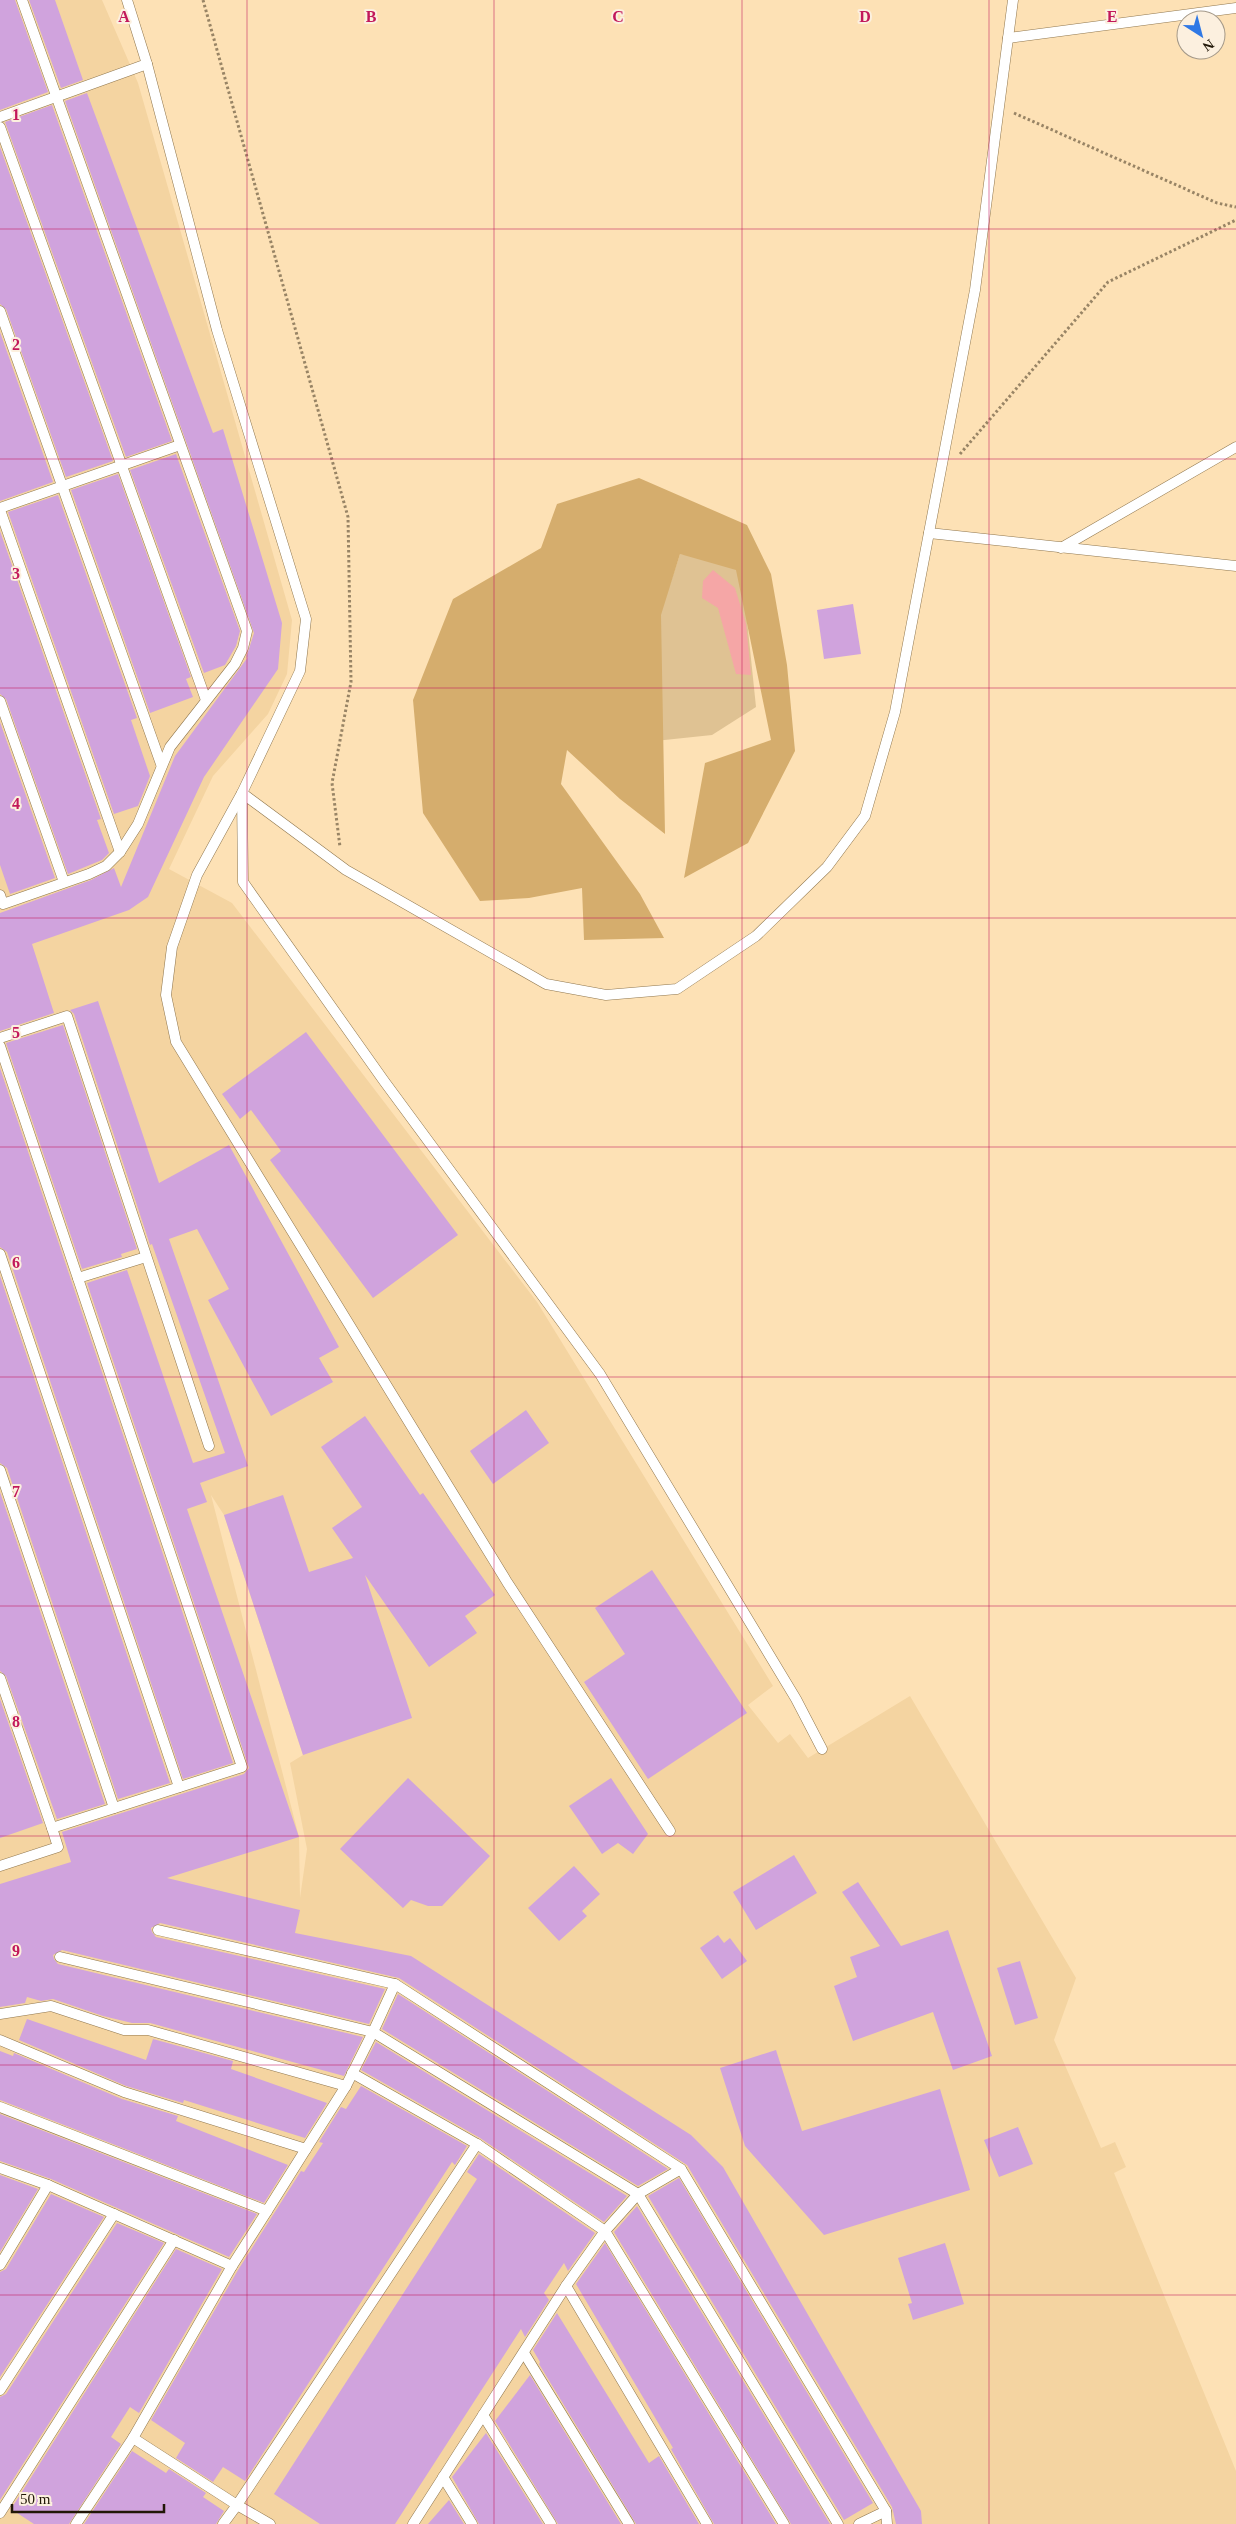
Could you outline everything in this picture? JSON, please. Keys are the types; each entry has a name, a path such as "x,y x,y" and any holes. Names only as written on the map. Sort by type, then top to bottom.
{"lane":[{"path":"0,895 3,904 106,866 120,852 138,824 161,764 170,747 235,664 243,648 247,631 22,0"},
{"path":"127,0 148,64 217,330 306,619 300,671 242,793 197,874 172,947 166,995 176,1042 507,1582 670,1831"},
{"path":"242,793 342,867 546,984 606,995 677,989 756,936 827,867 865,816 895,712 975,290 1013,0"},
{"path":"1008,38 1236,8"},
{"path":"0,117 148,64"},
{"path":"0,127 206,700"},
{"path":"0,311 161,764"},
{"path":"120,852 0,509 180,445"},
{"path":"1061,548 1236,447"},
{"path":"929,533 1236,566"},
{"path":"0,700 64,882"},
{"path":"242,793 243,882 384,1081 600,1374 796,1699 822,1749"},
{"path":"0,1038 67,1016 209,1446"},
{"path":"0,1046 242,1767 52,1828"},
{"path":"0,1254 179,1787"},
{"path":"78,1278 146,1257"},
{"path":"0,1470 114,1808"},
{"path":"0,1678 58,1847 0,1866"},
{"path":"158,1930 395,1984 682,2169 886,2511 887,2524"},
{"path":"60,1958 373,2032 638,2194 838,2524"},
{"path":"76,2524 133,2438 232,2266 346,2086 395,1984"},
{"path":"0,2014 51,2006 124,2030 148,2030 346,2086"},
{"path":"0,2040 124,2092 306,2150"},
{"path":"352,2073 477,2144 606,2231 784,2524"},
{"path":"0,2107 267,2210"},
{"path":"223,2524 477,2144"},
{"path":"0,2168 48,2185 232,2266"},
{"path":"413,2524 566,2286 606,2231 638,2194 682,2169"},
{"path":"0,2265 48,2185"},
{"path":"0,2390 114,2214"},
{"path":"0,2513 174,2240"},
{"path":"566,2286 707,2524"},
{"path":"524,2353 629,2524"},
{"path":"483,2415 551,2524"},
{"path":"133,2438 270,2524"},
{"path":"443,2477 472,2524"},
{"path":"859,2524 886,2511"}],"path":[{"path":"203,0 348,517 351,682 332,783 342,867"},
{"path":"999,107 1218,203 1236,208"},
{"path":"959,456 1108,282 1236,220"}],"shaded area":[{"path":"0,0 102,0 138,83 292,620 287,674 268,714 213,776 169,869 232,903 537,1302 773,1686 748,1705 778,1743 790,1734 808,1758 910,1696 1076,1978 1054,2040 1101,2148 1115,2142 1126,2167 1114,2173 1236,2471 1236,2524 0,2524","holes":["211,1495 224,1515 303,1755 290,1763 307,1849 300,1898 299,1837"]},
{"path":"639,478 747,525 771,574 787,665 795,751 748,843 684,878 705,763 771,740 736,570 680,554 661,615 665,834 620,799 567,750 561,784 640,894 664,938 584,940 582,888 529,898 480,901 423,813 413,700 453,599 541,548 557,504"},
{"path":"680,554 741,562 756,707 712,735 655,741 646,657"},
{"path":"713,570 735,588 746,624 751,675 736,674 718,608 702,598 703,581"}],"building":[{"path":"0,0 15,0 48,92 0,110"},
{"path":"29,0 55,0 83,80 61,88"},
{"path":"87,93 213,433 223,429 282,623 278,669 204,777 148,897 129,910 32,944 54,1013 0,1031 0,913 91,880 114,868 121,887 175,756 248,657 246,658 254,633 65,101"},
{"path":"52,105 172,441 126,457 5,122"},
{"path":"0,147 113,461 66,477 6,309 0,304"},
{"path":"0,332 53,482 0,501"},
{"path":"176,454 240,631 236,646 225,665 204,673 130,470"},
{"path":"118,474 191,677 186,679 193,697 150,713 71,490"},
{"path":"58,495 137,718 131,720 150,776 138,806 114,814 8,512"},
{"path":"0,531 101,819 97,820 109,853 102,860 68,874 6,699 0,694"},
{"path":"853,604 861,654 824,659 817,610"},
{"path":"0,722 55,878 10,894 0,865"},
{"path":"98,1001 159,1183 229,1145 339,1347 319,1358 333,1382 271,1416 208,1300 229,1289 197,1229 169,1239 248,1466 200,1483 207,1502 187,1509 299,1837 167,1878 300,1910 295,1933 411,1956 691,2135 723,2167 921,2511 922,2524 896,2524 892,2507 687,2165 399,1978 160,1923 151,1928 156,1937 385,1989 369,2024 62,1950 53,1955 58,1964 363,2037 344,2076 150,2023 132,2023 103,2016 53,1999 41,2001 27,1997 25,2003 0,2007 0,1884 71,1862 62,1832 244,1774 249,1768 87,1283 127,1270 193,1463 225,1453 152,1244 150,1245 74,1014 70,1010"},
{"path":"63,1025 137,1249 121,1254 122,1257 82,1269 6,1043"},
{"path":"306,1032 458,1235 373,1298 270,1160 281,1151 251,1110 240,1119 222,1094"},
{"path":"0,1068 233,1763 183,1779 7,1252 0,1247"},
{"path":"0,1276 170,1783 118,1799 7,1468 0,1463"},
{"path":"526,1410 549,1443 493,1484 470,1451"},
{"path":"365,1416 420,1495 423,1493 495,1595 465,1616 477,1633 429,1667 365,1575 412,1718 303,1755 224,1515 283,1495 309,1572 353,1558 332,1528 362,1507 321,1447"},
{"path":"0,1492 105,1804 57,1819 6,1676 0,1671"},
{"path":"652,1570 747,1713 648,1779 584,1682 625,1654 595,1608"},
{"path":"0,1699 43,1823 0,1838"},
{"path":"408,1778 490,1856 442,1906 428,1906 411,1900 403,1908 340,1849"},
{"path":"611,1778 648,1834 633,1854 618,1843 602,1854 569,1806"},
{"path":"794,1855 817,1893 756,1930 733,1892"},
{"path":"574,1866 600,1894 582,1911 587,1916 559,1941 528,1908"},
{"path":"858,1882 901,1946 948,1930 992,2056 953,2070 933,2012 853,2041 834,1986 857,1977 850,1957 880,1946 842,1892"},
{"path":"718,1935 724,1943 730,1938 747,1961 722,1979 700,1948"},
{"path":"1020,1961 1038,2018 1015,2025 997,1968"},
{"path":"398,1994 668,2169 638,2186 382,2029"},
{"path":"27,2019 146,2060 153,2039 233,2061 231,2069 327,2103 305,2138 184,2100 183,2103 126,2086 19,2040"},
{"path":"376,2042 627,2196 604,2222 480,2138 361,2070"},
{"path":"776,2050 802,2131 940,2089 970,2190 824,2235 745,2146 720,2068"},
{"path":"0,2051 13,2056 14,2053 122,2099 178,2116 176,2121 288,2165 264,2203 0,2100"},
{"path":"361,2086 467,2146 455,2165 452,2162 245,2481 223,2467 213,2482 176,2458 185,2443 151,2420 238,2270 301,2171 304,2172 323,2143 319,2142 341,2107 346,2109"},
{"path":"0,2114 257,2214 229,2257 51,2179 0,2161"},
{"path":"1018,2127 1033,2164 999,2177 984,2140"},
{"path":"479,2154 595,2233 568,2271 564,2263 544,2293 549,2300 525,2337 521,2329 395,2524 320,2524 274,2494 477,2179 467,2172"},
{"path":"0,2175 38,2189 0,2252"},
{"path":"679,2178 873,2503 844,2520 648,2196"},
{"path":"51,2194 104,2217 0,2377 0,2272 6,2269"},
{"path":"637,2206 830,2524 791,2524 614,2232"},
{"path":"117,2223 164,2243 0,2500 0,2397 6,2394"},
{"path":"605,2243 776,2524 714,2524 671,2449 673,2448 576,2284"},
{"path":"945,2243 964,2304 913,2320 908,2304 912,2303 898,2258"},
{"path":"176,2249 222,2269 139,2413 130,2407 111,2437 121,2444 69,2524 34,2524 11,2509"},
{"path":"557,2313 649,2463 659,2456 699,2524 636,2524 539,2364 540,2362 533,2350"},
{"path":"530,2375 621,2524 558,2524 495,2421"},
{"path":"486,2433 543,2524 479,2524 452,2477"},
{"path":"132,2451 166,2473 169,2469 206,2493 203,2497 224,2511 216,2524 84,2524"},
{"path":"449,2500 464,2524 428,2524"}]}
